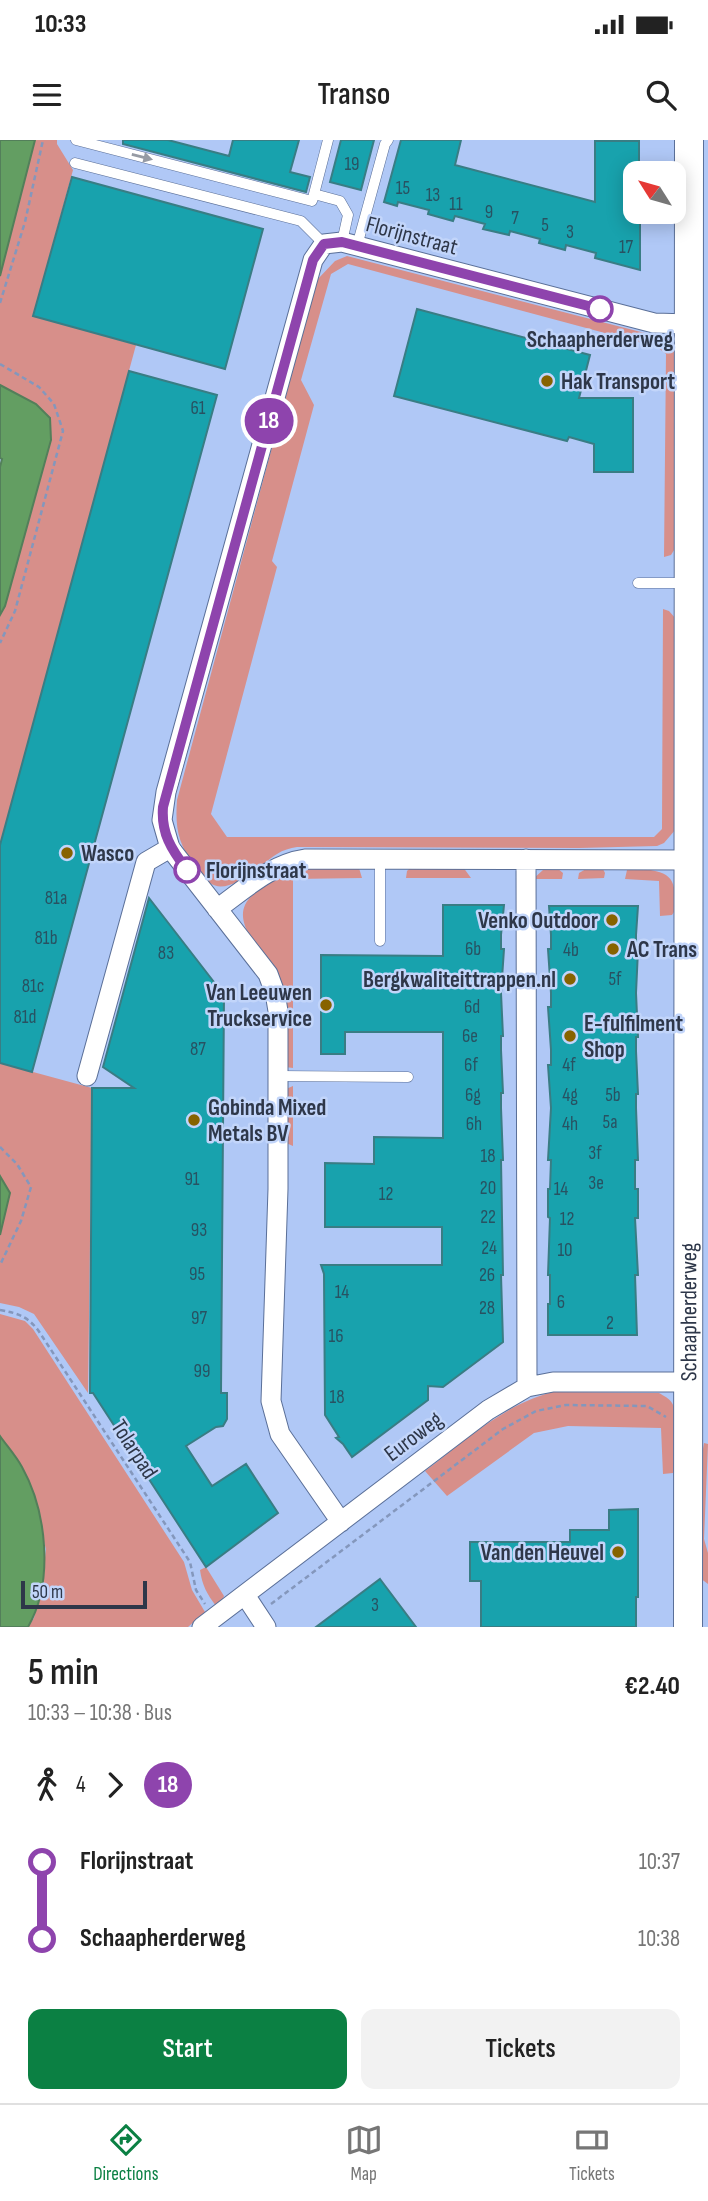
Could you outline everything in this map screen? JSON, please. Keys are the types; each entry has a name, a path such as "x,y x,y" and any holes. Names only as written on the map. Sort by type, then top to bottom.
{"street":[{"name":"Schaapherderweg","path":"689,140 688,1382 695,1609"},
{"name":"Florijnstraat","path":"341,244 653,323 690,324"},
{"path":"341,244 313,260 166,792 162,820 170,848 268,974 275,993 278,1011 278,1189 271,1401 281,1434 341,1522"},
{"path":"87,1076 146,862 170,848"},
{"path":"217,909 276,867 290,861 324,858 690,860"},
{"path":"526,859 527,1387"},
{"name":"Euroweg","path":"208,1622 488,1410 527,1387 553,1382 688,1382"},
{"path":"245,1595 262,1620"}],"lane":[{"path":"76,140 312,201 328,140"},
{"path":"341,244 388,140"},
{"path":"75,163 300,221 341,244"},
{"path":"314,194 340,201 348,215 341,244"},
{"path":"638,583 690,583"},
{"path":"380,858 380,941"},
{"path":"278,1076 408,1077"}],"path":[{"path":"0,303 25,222 43,140"},
{"path":"0,364 40,387 54,404 63,431 15,611 0,643"},
{"path":"0,1147 17,1164 31,1187 21,1221 0,1265"},
{"name":"Tolarpad","path":"0,1310 21,1314 30,1319 38,1330 190,1562 196,1590 208,1622"},
{"path":"262,1620 503,1429 525,1416 566,1405 647,1406 668,1419"}],"shaded area":[{"path":"0,140 35,140 0,276"},
{"path":"35,140 57,140 73,170 33,316 136,345 0,845 0,615 51,440 50,418 36,404 0,385 0,276"},
{"path":"347,256 668,339 679,351 676,547 671,555 664,557 666,354 657,347 348,264 331,274 301,380 314,405 272,561 277,567 211,814 227,837 654,837 662,829 663,609 676,619 676,829 664,843 657,846 579,848 297,847 279,853 235,883 226,886 210,883 189,858 177,827 177,800 317,280 335,261"},
{"path":"0,385 36,404 50,418 51,440 5,606 0,615 2,459"},
{"path":"313,867 359,868 362,878 293,879 293,1068 285,1067 244,921 245,905 261,888 293,871"},
{"path":"411,867 463,867 471,878 406,878"},
{"path":"557,868 563,873 562,879 533,879 543,870"},
{"path":"636,868 656,871 672,882 676,909 672,915 660,916 659,881 625,879 627,870"},
{"path":"586,869 603,869 604,878 578,879 579,873"},
{"path":"0,1063 92,1088 88,1393 34,1314 0,1303 0,1235 10,1193 0,1176"},
{"path":"293,1086 293,1146 286,1143 286,1089"},
{"path":"0,1176 10,1193 0,1235"},
{"path":"0,1314 25,1321 33,1329 184,1562 192,1590 205,1612 188,1627 28,1627 34,1618 41,1589 46,1549 23,1468 0,1436"},
{"path":"553,1392 659,1393 666,1397 675,1409 678,1427 679,1449 673,1473 663,1474 661,1428 568,1426 534,1433 447,1496 425,1471 502,1414"},
{"path":"0,1436 20,1463 31,1485 42,1526 42,1589 28,1627 0,1627"},
{"path":"704,1443 708,1444 704,1539 708,1553 708,1584 700,1578 698,1478"},
{"path":"206,1567 224,1596 216,1606 202,1580 200,1570"}],"building":[{"path":"123,140 168,140 229,156 233,140 299,140 290,172 310,177 306,192 123,144"},
{"path":"341,140 374,140 361,190 330,182"},
{"path":"401,140 461,140 455,165 595,202 595,141 639,141 639,161 623,161 623,224 640,224 640,270 595,258 596,253 566,245 565,250 539,243 540,239 510,231 509,235 483,229 485,224 455,216 453,221 428,214 429,210 398,202 397,206 384,202"},
{"path":"72,177 263,229 225,369 33,316"},
{"path":"417,309 590,355 579,398 633,398 633,472 594,472 594,444 569,437 567,441 394,396"},
{"path":"129,371 217,395 32,1072 0,1063 0,845"},
{"path":"149,898 224,995 221,1393 227,1393 227,1419 223,1426 216,1427 186,1446 212,1486 246,1464 278,1513 206,1567 93,1393 90,1393 92,1088 134,1088 103,1067"},
{"path":"443,905 504,905 501,935 501,949 504,949 501,993 503,1342 443,1387 428,1386 428,1400 352,1457 336,1438 339,1437 325,1415 324,1274 321,1265 442,1265 442,1227 325,1227 325,1163 374,1164 374,1137 443,1138 443,1032 345,1032 345,1054 321,1054 321,955 443,956"},
{"path":"549,906 638,906 638,1160 635,1160 635,1189 638,1189 638,1218 635,1218 637,1335 548,1335 548,1189 551,1160 548,1160 551,1108 548,1065 551,1065 548,1007 551,1007"},
{"path":"638,1509 636,1627 481,1627 481,1581 470,1581 470,1542 570,1542 570,1530 609,1530 609,1510"},
{"path":"380,1579 416,1627 316,1627"}],"bus line":[{"name":"18","path":"187,870 170,848 165,836 162,820 166,792 313,260 324,244 342,242 600,309"}],"place":[{"name":"Schaapherderweg","path":"600,309"},
{"name":"Hak Transport","path":"547,381"},
{"name":"Wasco","path":"67,853"},
{"name":"Florijnstraat","path":"187,870"},
{"name":"Venko Outdoor","path":"612,920"},
{"name":"AC Trans","path":"613,949"},
{"name":"Bergkwaliteittrappen.nl","path":"570,979"},
{"name":"Van Leeuwen Truckservice","path":"326,1005"},
{"name":"E-fulfilment Shop","path":"570,1036"},
{"name":"Gobinda Mixed Metals BV","path":"194,1120"},
{"name":"Van den Heuvel","path":"618,1552"}]}
